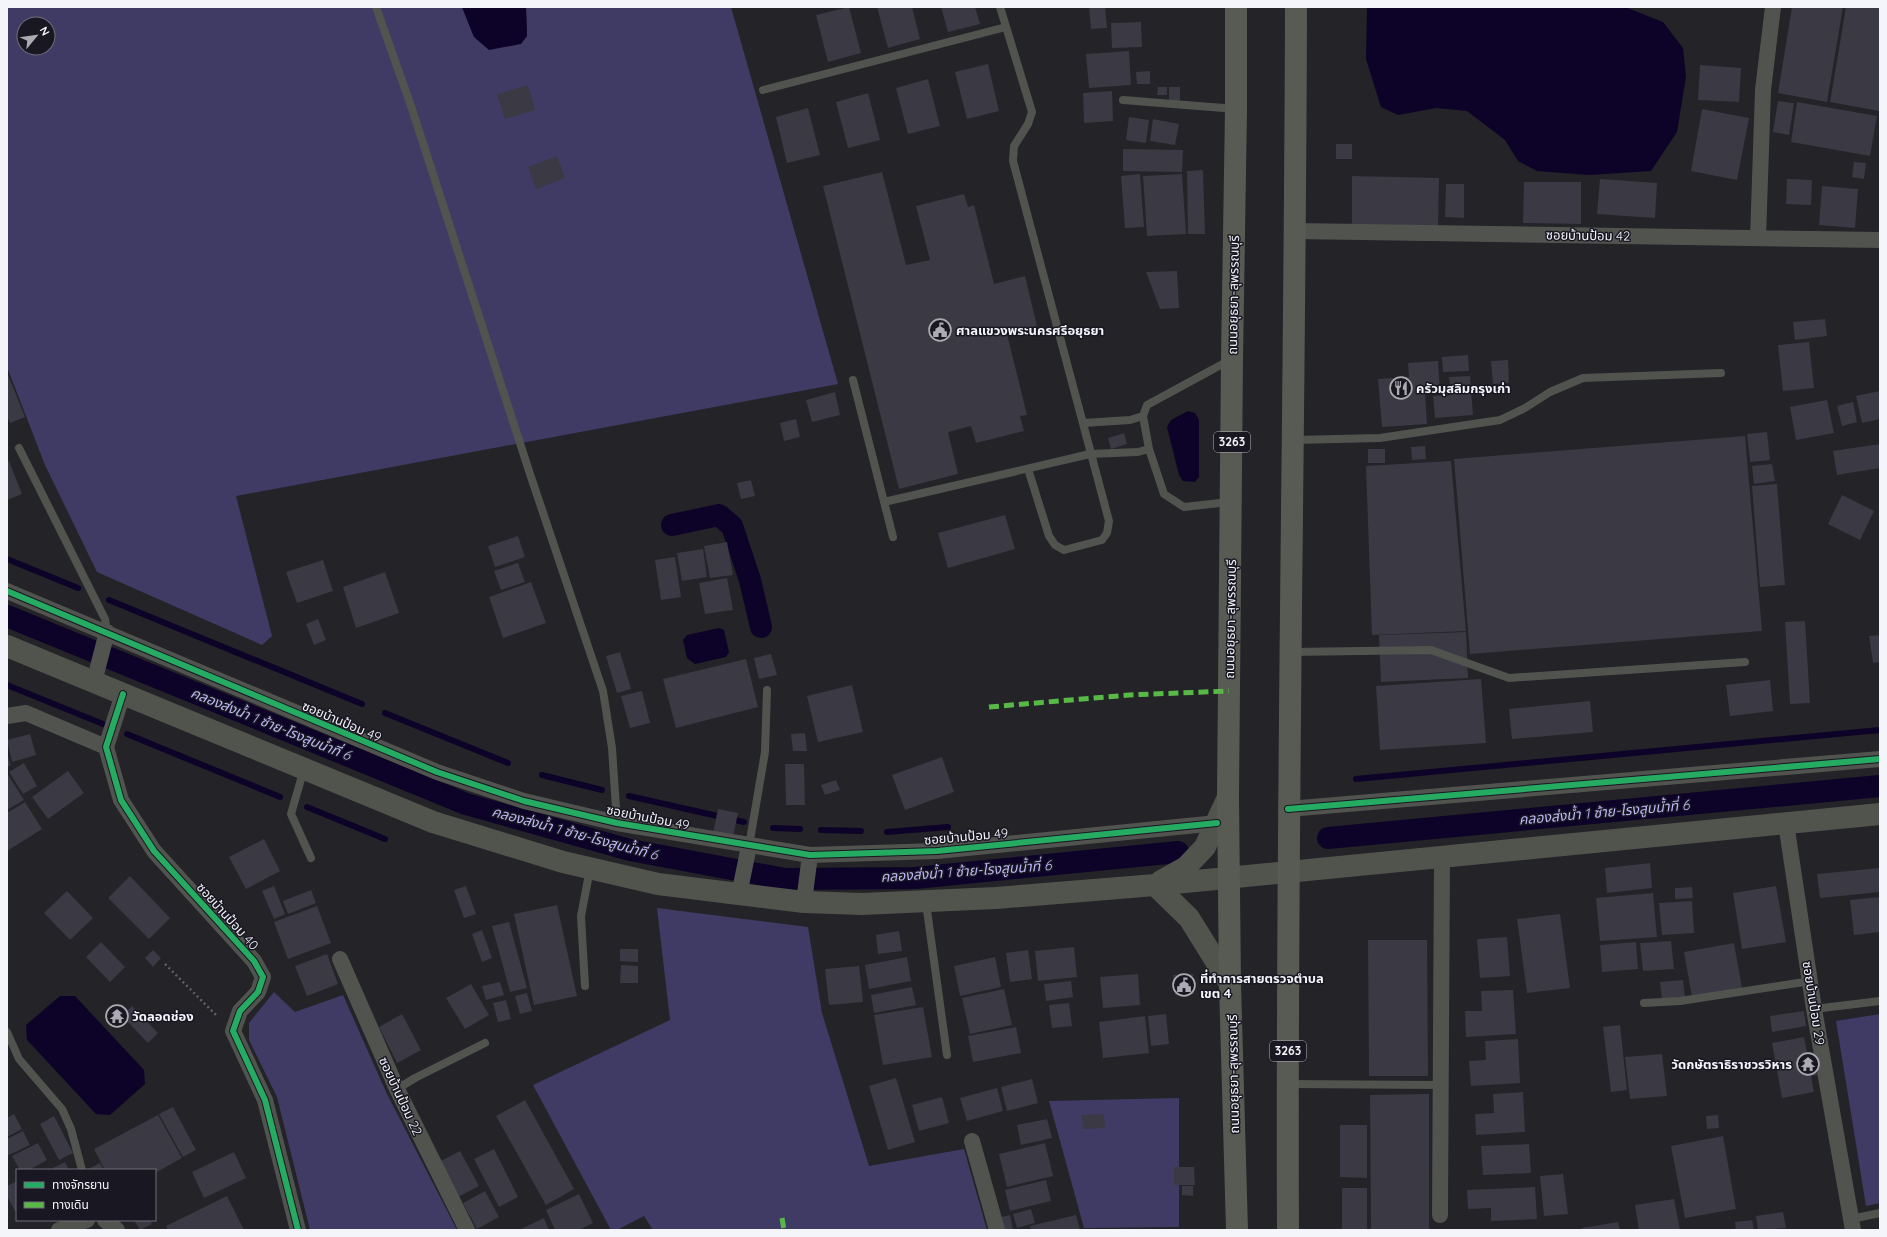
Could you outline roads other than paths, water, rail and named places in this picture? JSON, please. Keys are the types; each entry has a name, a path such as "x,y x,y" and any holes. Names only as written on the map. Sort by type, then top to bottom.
{"main road":[{"name":"ถนนอยุธยา-สุพรรณบุรี","path":"1236,7 1228,797 1230,984 1237,1230"},
{"name":"3263","path":"1288,1230 1288,810 1295,231 1296,7"},
{"path":"7,646 96,672 123,694 433,822 590,869 658,884 741,884 862,904 926,902 1155,885 1880,814"},
{"path":"1155,885 1186,867 1204,847 1217,823 1228,797"},
{"path":"1155,885 1189,918 1230,984"}],"street":[{"path":"1758,238 1763,90 1773,7"},
{"name":"ซอยบ้านป้อม 42","path":"1295,231 1880,240"},
{"name":"ซอยบ้านป้อม 49","path":"7,591 105,640 437,772 524,802 748,850 809,861 937,851 1217,823"},
{"path":"96,672 105,640"},
{"path":"7,716 26,713 106,747 123,694"},
{"name":"ซอยบ้านป้อม 40","path":"106,747 121,800 154,851 254,961 262,977 258,992 240,1011 233,1031 265,1100 298,1230"},
{"path":"1288,810 1880,759"},
{"name":"ซอยบ้านป้อม 29","path":"1786,823 1811,981 1814,1009 1852,1224"},
{"path":"741,884 748,850"},
{"path":"1440,1215 1442,857"},
{"path":"805,894 809,861"},
{"name":"ซอยบ้านป้อม 22","path":"340,960 397,1089 467,1230"},
{"path":"972,1141 997,1230"},
{"path":"59,1230 84,1221"},
{"path":"106,1221 117,1230"}],"lane":[{"path":"376,7 411,106 530,474 603,691 612,748 617,823"},
{"path":"1000,7 1032,112 1028,124 1014,146 1014,161 1090,454 1109,521 1107,533 1102,540 1064,550 1055,545 1049,536 1028,469"},
{"path":"763,90 1006,28"},
{"path":"1123,100 1236,109"},
{"path":"1232,359 1147,405 1142,416 1149,449 1164,494 1184,507 1232,502"},
{"path":"1292,440 1380,438 1500,420 1525,408 1550,392 1582,378 1721,373"},
{"path":"853,380 892,537"},
{"path":"1083,423 1130,420 1142,416"},
{"path":"19,448 105,619 105,640"},
{"path":"884,502 1090,454 1138,452 1149,449"},
{"path":"1290,652 1431,650 1509,678 1745,662"},
{"path":"748,850 765,752 767,690"},
{"path":"304,769 291,814 311,858"},
{"path":"585,986 581,916 590,869"},
{"path":"926,902 947,1055"},
{"path":"1644,1003 1680,1001 1811,981"},
{"path":"1814,1009 1880,1001"},
{"path":"7,1032 19,1059 62,1109 71,1129 82,1169"},
{"path":"397,1089 415,1078 485,1043"},
{"path":"1288,1084 1441,1085"},
{"path":"1852,1224 1880,1213"}],"waterway":[{"path":"672,525 719,515 732,526 750,580 761,627"},
{"path":"7,559 78,588"},
{"path":"109,600 362,704"},
{"name":"คลองส่งน้ำ 1 ซ้าย-โรงสูบน้ำที่ 6","path":"7,616 466,804 630,850 785,879 915,878 1178,852"},
{"path":"7,685 103,724"},
{"path":"385,713 508,763"},
{"path":"1356,779 1880,730"},
{"path":"127,734 280,797"},
{"path":"542,775 602,790"},
{"name":"คลองส่งน้ำ 1 ซ้าย-โรงสูบน้ำที่ 6","path":"1328,838 1880,786"},
{"path":"629,796 744,822"},
{"path":"307,807 385,839"},
{"path":"887,832 948,827"},
{"path":"773,828 800,829"},
{"path":"821,830 861,831"}],"place":[{"name":"ศาลแขวงพระนครศรีอยุธยา","path":"940,330"},
{"name":"ครัวมุสลิมกรุงเก่า","path":"1401,388"},
{"name":"ที่ทำการสายตรวจตำบล เขต 4","path":"1184,985"},
{"name":"วัดลอดช่อง","path":"117,1016"},
{"name":"วัดกษัตราธิราชวรวิหาร","path":"1808,1064"}]}
